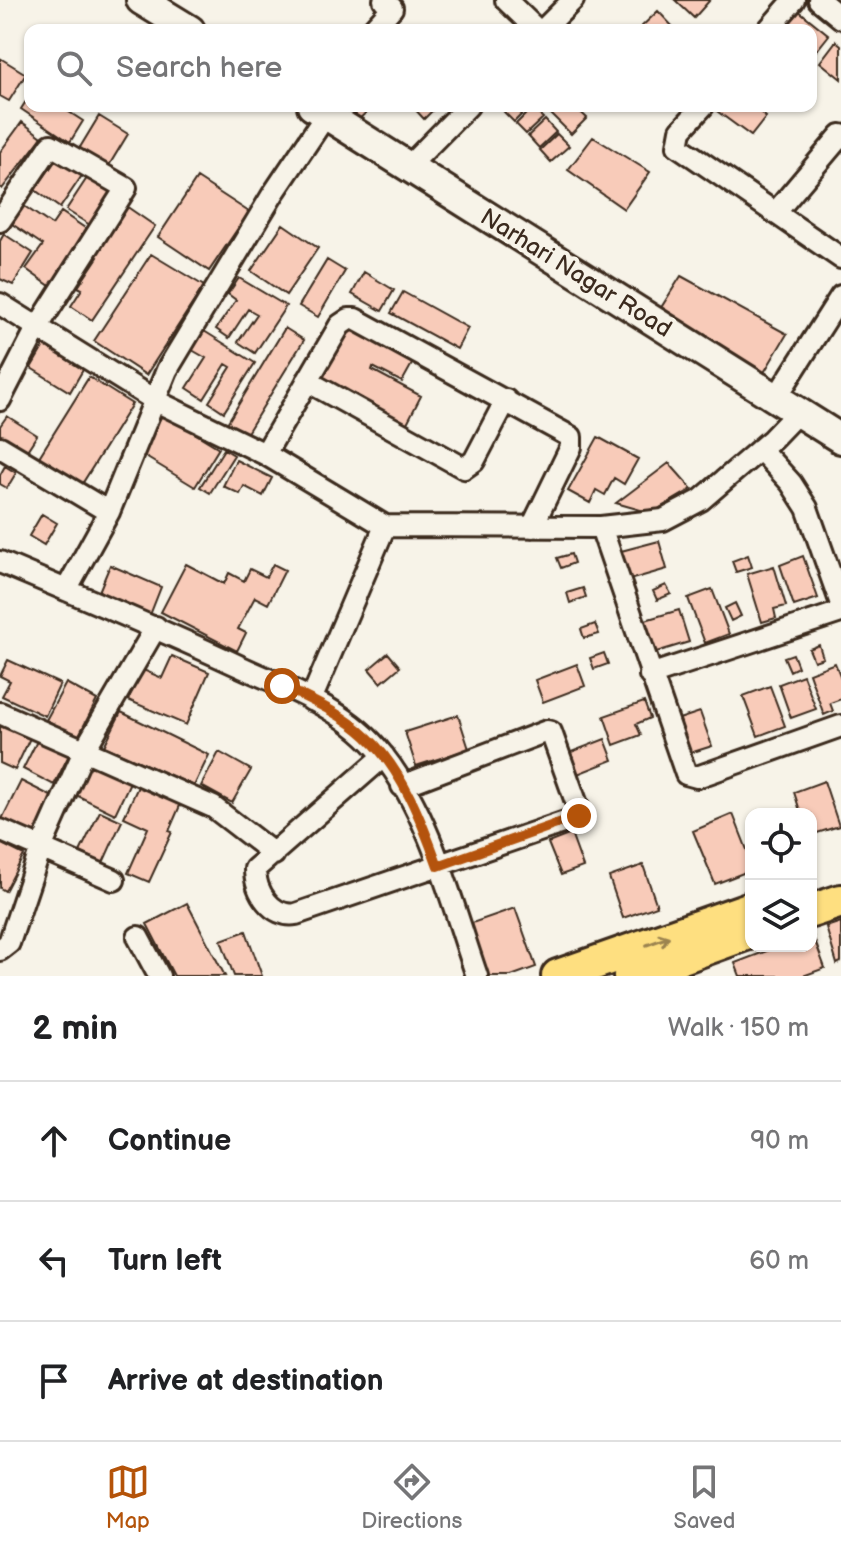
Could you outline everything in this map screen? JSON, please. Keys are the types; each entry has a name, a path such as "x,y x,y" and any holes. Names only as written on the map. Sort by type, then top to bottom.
{"main road":[{"path":"817,886 841,878"},
{"path":"817,909 841,901"},
{"path":"558,976 745,910"},
{"path":"630,976 745,934"}],"street":[{"path":"141,0 180,24"},
{"path":"377,24 392,8 384,0"},
{"path":"506,0 531,24"},
{"path":"549,24 573,0"},
{"path":"773,24 794,0"},
{"path":"819,0 841,18"},
{"path":"66,590 109,512 167,370 273,194 318,112"},
{"name":"Narhari Nagar Road","path":"322,112 841,439"},
{"path":"408,167 462,112"},
{"path":"698,112 681,130 678,146 841,258"},
{"path":"776,212 841,135"},
{"path":"0,221 51,145 126,188 37,328 0,400"},
{"path":"0,304 156,401 265,454 385,526 601,527 663,520 684,511 760,449 787,405 841,296"},
{"path":"265,454 340,325 355,319 566,433 572,441 532,527"},
{"path":"307,381 464,468 474,461 506,400"},
{"path":"0,447 109,512"},
{"path":"760,449 791,483 807,508 841,604"},
{"path":"311,700 385,526"},
{"path":"601,527 683,769 690,776 697,777 841,726"},
{"path":"0,562 156,627 311,700 354,726 384,756 428,838 477,976"},
{"path":"650,675 841,612"},
{"path":"0,950 9,943 41,848 85,749 156,627"},
{"path":"0,713 213,807 274,854"},
{"path":"384,756 255,869 255,878 266,902 274,911 285,916 438,866 579,816 580,810 554,736 547,731 402,786"},
{"path":"0,830 114,880"},
{"path":"138,937 159,976"}],"building":[{"path":"675,0 710,0 694,18"},
{"path":"798,10 815,24 788,24"},
{"path":"658,11 670,24 644,24"},
{"path":"817,25 829,35 817,50"},
{"path":"836,41 841,45 841,79 820,62"},
{"path":"0,58 24,73 24,77 9,101 0,96"},
{"path":"25,112 69,112 83,121 70,142"},
{"path":"345,112 367,112 354,124 343,114"},
{"path":"418,112 431,112 424,119"},
{"path":"504,112 524,112 514,122"},
{"path":"528,112 536,112 543,118 526,134 516,124"},
{"path":"549,112 580,112 587,118 571,134"},
{"path":"718,112 760,112 766,117 751,136"},
{"path":"99,116 128,134 108,167 79,149"},
{"path":"545,120 556,132 539,148 528,136"},
{"path":"22,122 42,137 2,189 0,152"},
{"path":"557,134 569,146 551,162 540,150"},
{"path":"593,137 650,172 624,209 568,170"},
{"path":"58,157 83,174 60,208 35,190"},
{"path":"89,175 113,190 90,225 66,210"},
{"path":"197,178 249,212 209,271 158,237"},
{"path":"24,206 52,225 61,212 88,230 50,286 26,269 43,245 12,224"},
{"path":"126,206 155,226 92,320 71,306 82,289 78,287 98,257 94,254"},
{"path":"283,224 318,248 286,295 251,271"},
{"path":"4,234 33,253 13,285 0,279 0,241"},
{"path":"151,254 204,286 146,375 94,341"},
{"path":"327,260 345,271 318,317 299,306"},
{"path":"364,272 394,290 382,311 352,294"},
{"path":"681,276 787,334 762,376 657,314"},
{"path":"239,278 286,306 255,353 238,342 257,314 248,309 229,338 216,329 236,300 228,294"},
{"path":"403,292 468,328 457,349 391,313"},
{"path":"346,327 379,345 383,337 417,355 402,382 373,367 372,370 421,396 405,427 317,380"},
{"path":"285,328 304,340 245,436 226,425"},
{"path":"204,331 255,363 224,412 209,402 231,367 226,364 204,399 187,388 206,358 192,350"},
{"path":"45,344 84,368 70,392 31,368"},
{"path":"89,377 132,404 82,484 39,457"},
{"path":"163,414 219,448 195,487 139,453"},
{"path":"7,416 37,435 24,455 0,439 0,426"},
{"path":"598,437 638,459 624,484 614,478 605,495 596,490 590,503 568,491"},
{"path":"224,449 234,455 210,493 200,487"},
{"path":"236,460 272,478 263,496 244,486 240,494 223,486"},
{"path":"669,463 692,489 651,513 616,503"},
{"path":"5,466 16,473 7,488 0,484 0,475"},
{"path":"42,514 57,523 44,545 29,536"},
{"path":"659,541 667,569 629,580 621,551"},
{"path":"571,554 574,563 561,568 557,558"},
{"path":"748,555 752,567 736,572 732,561"},
{"path":"803,556 818,598 794,606 780,565"},
{"path":"186,564 224,584 229,573 244,581 250,569 266,577 273,564 285,570 268,604 255,597 238,629 246,633 237,651 161,612"},
{"path":"110,565 161,587 150,615 98,594"},
{"path":"774,566 786,606 774,609 776,618 762,622 747,574"},
{"path":"666,585 671,594 657,600 653,591"},
{"path":"583,588 586,597 570,603 567,593"},
{"path":"712,589 729,634 705,643 688,598"},
{"path":"735,603 741,616 731,621 725,608"},
{"path":"679,610 689,642 653,653 642,621"},
{"path":"595,624 599,634 584,638 581,629"},
{"path":"819,645 823,658 814,661 809,649"},
{"path":"388,653 400,667 381,683 369,669"},
{"path":"604,653 608,664 594,669 590,658"},
{"path":"793,654 798,667 790,671 784,657"},
{"path":"172,656 209,672 186,725 128,700 141,669 162,678"},
{"path":"8,660 60,684 45,716 2,696 10,681 0,676"},
{"path":"835,663 841,678 841,699 830,703 833,711 824,715 809,673"},
{"path":"577,664 585,686 543,702 535,680"},
{"path":"803,675 816,709 791,718 779,684"},
{"path":"66,683 97,700 78,737 46,720"},
{"path":"770,686 785,726 758,736 743,696"},
{"path":"644,702 650,718 636,724 641,735 614,745 604,716"},
{"path":"121,712 209,755 194,786 104,746"},
{"path":"700,712 712,746 687,754 676,720"},
{"path":"458,715 469,749 416,766 405,732"},
{"path":"0,725 30,738 15,770 0,763"},
{"path":"38,739 69,755 54,785 23,769"},
{"path":"605,739 613,760 575,775 566,754"},
{"path":"219,752 251,770 232,803 201,786"},
{"path":"91,761 131,780 115,814 74,794"},
{"path":"21,781 53,797 34,835 2,819"},
{"path":"824,781 839,826 817,833 817,808 799,808 794,792"},
{"path":"140,782 182,801 169,831 172,832 149,882 128,873 148,828 124,817"},
{"path":"100,811 122,821 103,863 80,852"},
{"path":"733,814 745,845 745,872 715,884 693,831"},
{"path":"571,834 583,867 561,875 548,843"},
{"path":"0,843 24,855 5,891 0,888"},
{"path":"643,865 657,906 623,918 609,877"},
{"path":"187,903 225,976 174,976 147,924"},
{"path":"515,908 536,967 511,976 488,976 469,924"},
{"path":"841,922 841,962 837,964 826,927"},
{"path":"246,931 262,976 234,976 221,940"},
{"path":"817,946 825,968 803,976 740,976 735,963 764,952 817,952"}],"route":[{"path":"282,686 338,715 368,738 384,756 417,813 438,866 579,816"}]}
